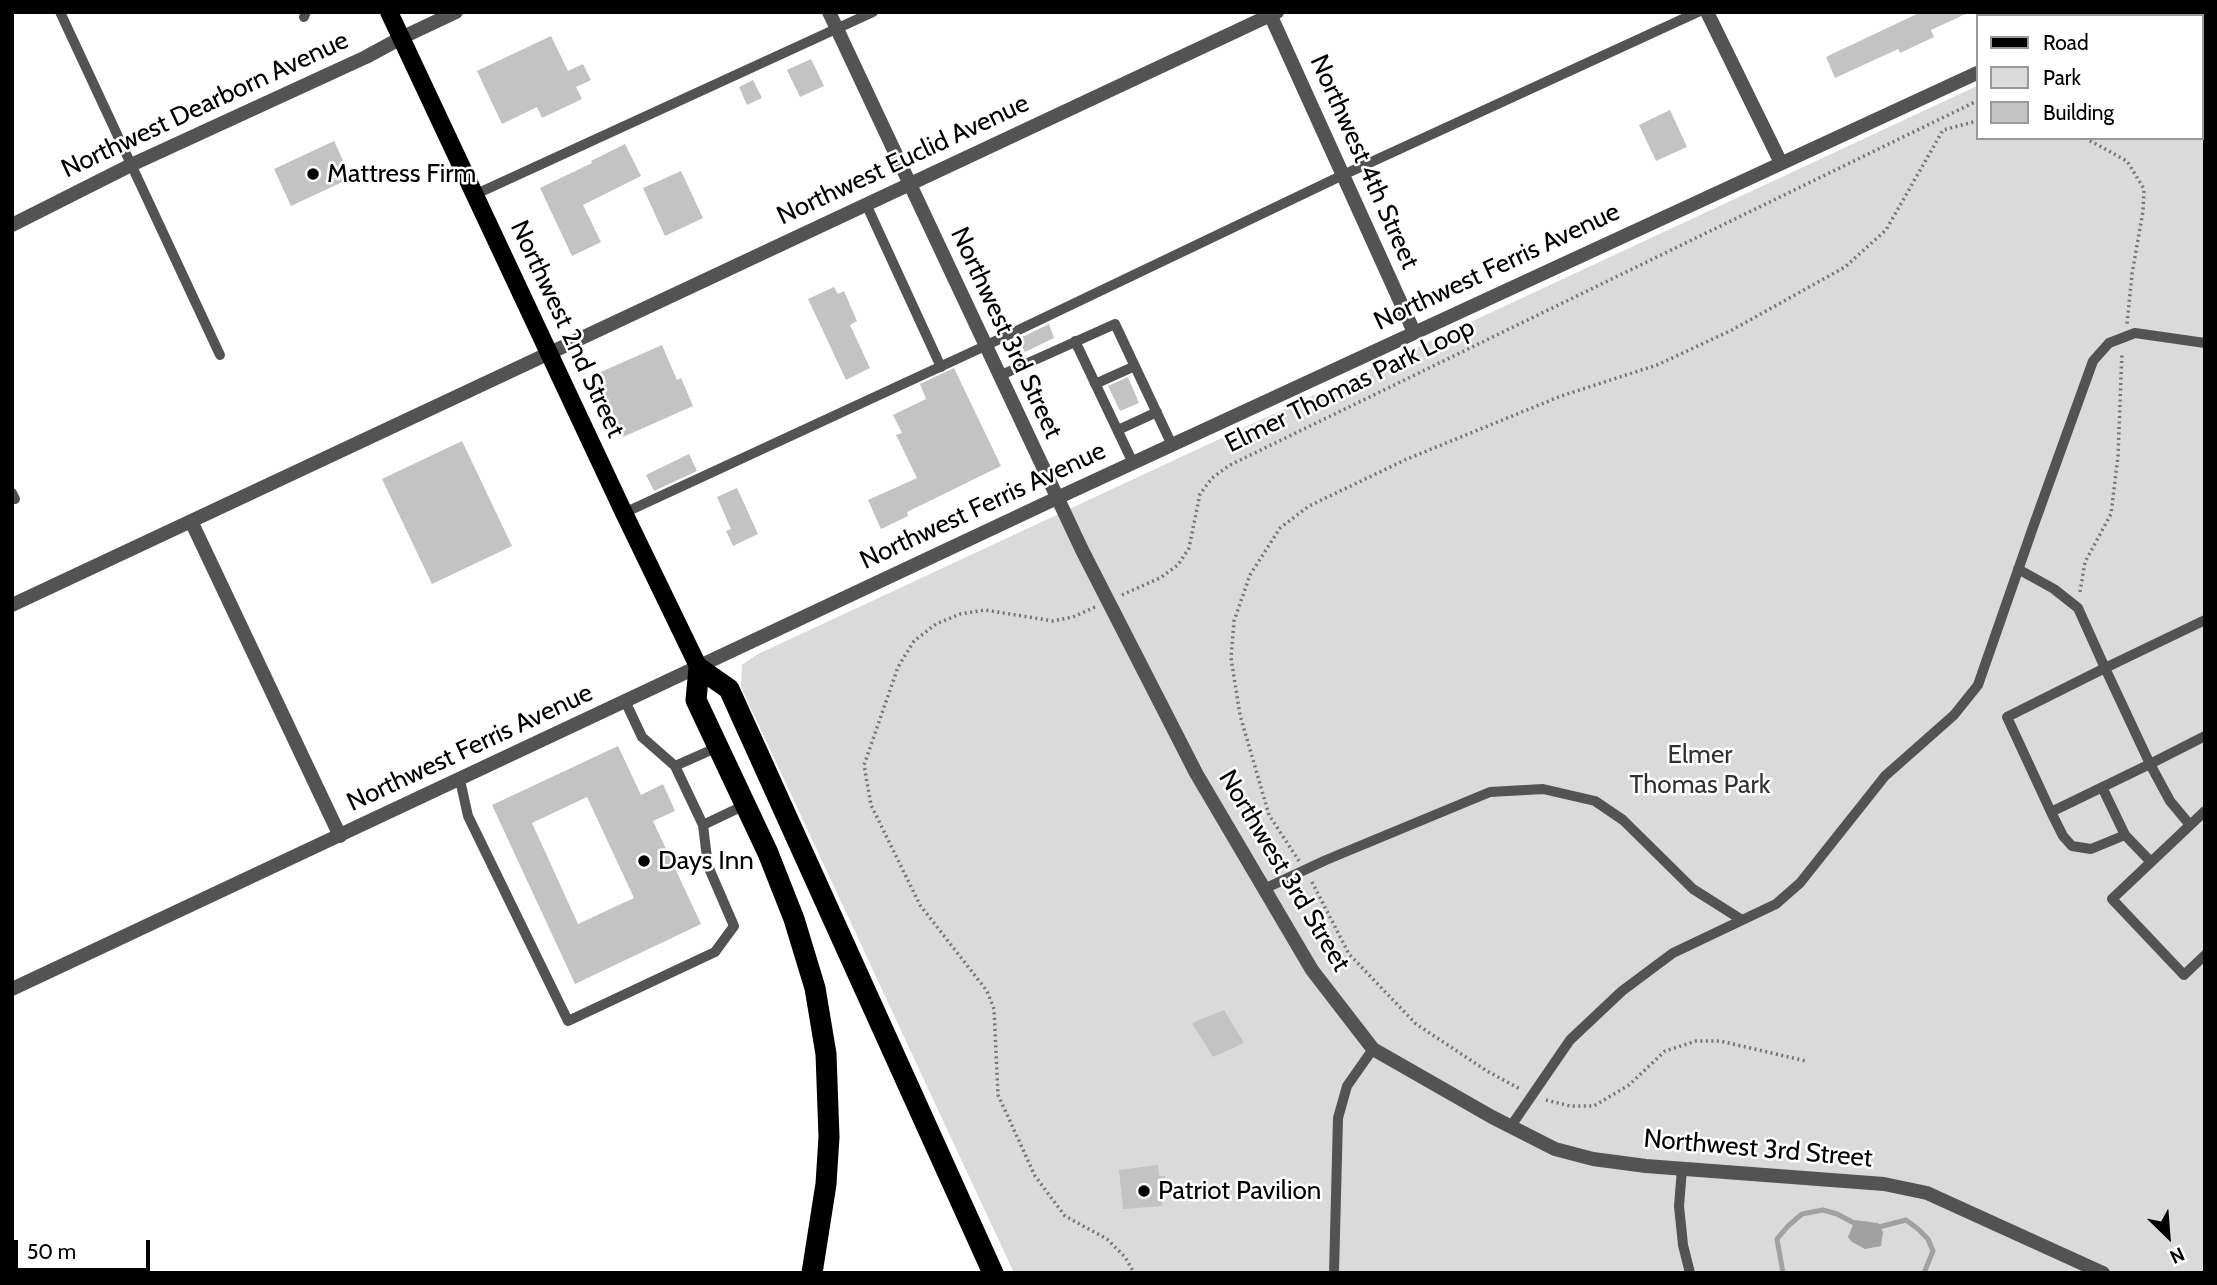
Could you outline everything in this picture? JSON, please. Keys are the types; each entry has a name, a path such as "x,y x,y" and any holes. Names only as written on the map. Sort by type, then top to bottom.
{"highway":[{"path":"812,1273 826,1184 828,1149 826,1054 815,988 794,919 768,853 696,701 699,668 729,689 993,1273"}],"main road":[{"name":"Northwest 2nd Street","path":"389,12 699,668"}],"street":[{"name":"Northwest Dearborn Avenue","path":"12,225 131,165 366,57 456,12"},
{"name":"Northwest 3rd Street","path":"829,12 1057,499 1196,773 1312,971 1373,1049 1555,1149 1593,1159 1682,1169 1884,1184 1927,1193 2103,1273"},
{"path":"1707,12 1781,163"},
{"name":"Northwest 4th Street","path":"1272,13 1414,332"},
{"name":"Northwest Euclid Avenue","path":"12,605 1272,13"},
{"name":"Northwest Ferris Avenue","path":"12,989 1414,332 1976,73"},
{"path":"191,521 340,836"}],"lane":[{"path":"60,12 220,355"},
{"path":"474,195 873,12"},
{"path":"624,513 985,346 1343,175 1698,12"},
{"path":"866,204 941,366"},
{"path":"999,376 1115,324 1172,445"},
{"path":"1511,1126 1570,1040 1622,991 1674,953 1776,904 1800,883 1885,776 1954,715 1978,685 2094,362 2109,343 2134,333 2205,343"},
{"path":"1076,341 1133,463"},
{"path":"1096,384 1135,366"},
{"path":"1118,430 1157,412"},
{"path":"2018,569 2054,589 2078,608 2150,764 2170,801 2190,825"},
{"path":"2125,835 2091,849 2072,846 2063,836 2007,717 2205,620"},
{"path":"460,780 468,816 568,1021 715,952 734,926 708,866 703,825 675,766 642,737 626,703"},
{"path":"2051,812 2205,736"},
{"path":"675,766 718,747"},
{"path":"2102,787 2125,835 2151,862"},
{"path":"1264,889 1490,792 1543,789 1595,801 1623,820 1693,889 1742,920"},
{"path":"703,825 745,805"},
{"path":"2205,811 2112,899 2184,975 2205,955"},
{"path":"1334,1273 1338,1118 1347,1086 1373,1049"},
{"path":"1682,1169 1679,1206 1683,1245 1690,1273"}],"path":[{"name":"Elmer Thomas Park Loop","path":"1134,1273 1125,1257 1107,1239 1065,1216 1035,1176 998,1095 994,1009 987,991 920,905 872,805 864,765 898,667 914,641 936,624 960,614 985,610 1053,621 1073,617 1160,578 1178,565 1188,548 1200,494 1212,478 1230,465 1976,101"},
{"path":"1806,1061 1720,1041 1696,1041 1665,1051 1629,1085 1594,1106 1570,1106 1532,1096 1487,1071 1416,1024 1349,954 1304,870 1269,815 1240,715 1231,658 1234,621 1250,575 1280,528 1309,506 1408,459 1561,396 1657,365 1732,330 1845,267 1886,230 1943,130 1976,121"},
{"path":"2078,608 2085,562 2111,514 2118,456 2122,351 2144,189 2127,161 2089,140"}],"green space":[{"name":"Elmer Thomas Park","path":"2205,12 2205,1273 1014,1273 741,687 742,665 756,655 1976,86 1976,140 2203,140 2203,14 2132,14"}],"shaded area":[{"path":"1855,1220 1878,1223 1883,1232 1881,1246 1865,1249 1852,1242 1848,1237"}],"building":[{"path":"1921,12 1970,12 1931,30 1934,37 1900,53 1898,49 1835,78 1826,57"},
{"path":"551,36 568,71 583,64 591,80 576,87 582,99 542,118 537,107 502,124 477,71"},
{"path":"811,59 824,86 800,97 787,70"},
{"path":"753,80 762,98 747,105 739,87"},
{"path":"1670,110 1687,147 1656,161 1639,125"},
{"name":"Mattress Firm","path":"334,141 351,178 291,206 274,169"},
{"path":"625,144 641,176 583,205 601,242 572,256 540,188"},
{"path":"681,171 703,218 665,236 643,188"},
{"path":"834,287 838,294 844,291 857,321 850,325 870,368 846,380 808,299"},
{"path":"1049,324 1054,338 1025,352 1018,339"},
{"path":"662,345 677,380 681,378 693,406 623,437 596,374"},
{"path":"954,368 1001,466 907,512 908,516 881,529 868,500 917,478 896,435 902,433 893,415 926,399 920,384"},
{"path":"1128,377 1139,403 1120,411 1108,386"},
{"path":"462,441 512,546 432,584 382,479"},
{"path":"689,454 697,471 654,491 646,475"},
{"path":"737,488 758,534 733,546 726,531 731,529 717,497"},
{"name":"Days Inn","path":"618,746 641,795 663,784 675,811 653,821 701,924 575,984 492,805","holes":["587,797 634,898 578,924 532,823"]},
{"path":"1224,1010 1244,1043 1213,1057 1192,1023"},
{"name":"Patriot Pavilion","path":"1158,1165 1159,1176 1165,1176 1169,1185 1168,1194 1162,1195 1162,1206 1123,1209 1119,1170"}],"waterway":[{"path":"1783,1273 1777,1239 1802,1214 1823,1210 1858,1225"},
{"path":"1875,1228 1906,1220 1918,1229 1928,1239 1933,1251 1924,1273"}],"place":[{"name":"Mattress Firm","path":"313,174"},
{"name":"Days Inn","path":"644,861"},
{"name":"Patriot Pavilion","path":"1144,1191"}]}
